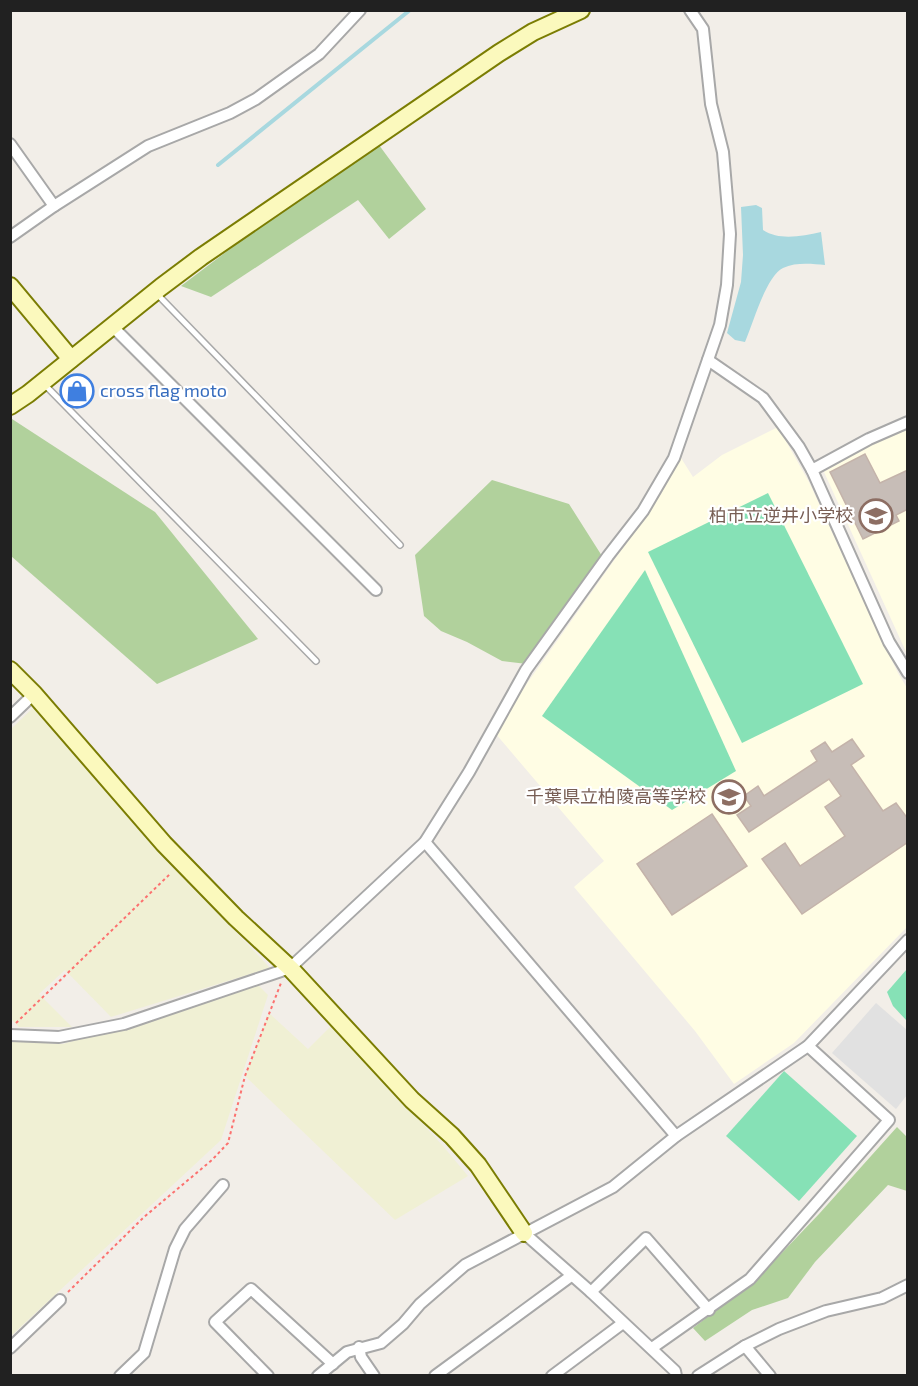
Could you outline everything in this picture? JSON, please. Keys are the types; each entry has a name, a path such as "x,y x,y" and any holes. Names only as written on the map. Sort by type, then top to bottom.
{"street":[{"path":"10,237 148,146 230,113 256,99 319,54 360,10"},
{"path":"10,406 210,251 463,77 533,32 581,10"},
{"path":"10,1035 59,1037 124,1024 290,968 425,842 469,772 526,670 643,511 674,458 720,326 727,285 730,234 723,152 711,104 703,29 690,10"},
{"path":"10,144 54,206"},
{"path":"10,286 72,359"},
{"path":"112,326 376,590"},
{"path":"708,360 763,398 799,447 812,470 889,642 908,673"},
{"path":"812,470 869,439 908,422"},
{"path":"10,670 34,694 182,862 236,918 290,968 412,1101 452,1136 478,1166 524,1233 652,1348 673,1374"},
{"path":"10,717 34,694"},
{"path":"425,842 676,1136"},
{"path":"318,1376 347,1352 381,1343 404,1324 420,1304 465,1265 613,1187 676,1136 808,1046 908,940"},
{"path":"652,1348 750,1279 889,1120 808,1046"},
{"path":"120,1376 144,1353 175,1249 185,1229 223,1185"},
{"path":"591,1292 646,1238 709,1310"},
{"path":"435,1376 571,1275"},
{"path":"698,1376 745,1346 779,1329 826,1311 882,1298 908,1285"},
{"path":"268,1376 215,1322 251,1289 333,1364"},
{"path":"10,1348 60,1300"},
{"path":"552,1376 623,1323"},
{"path":"745,1346 770,1376"},
{"path":"359,1347 361,1357 374,1376"}],"lane":[{"path":"155,292 400,545"},
{"path":"42,382 316,661"}],"path":[{"path":"10,1029 182,862"},
{"path":"60,1300 144,1217 212,1160 228,1143 245,1076 278,990 290,968"}],"shaded area":[{"name":"千葉県立柏陵高等学校","path":"778,427 809,482 875,626 907,688 907,927 794,1043 734,1084 695,1031 574,887 604,861 495,733 528,682 661,494 681,458 693,477 722,455"},
{"name":"柏市立逆井小学校","path":"907,429 907,654 824,472 868,446"},
{"path":"876,1003 907,1030 907,1095 896,1109 832,1053"}],"green space":[{"path":"379,145 426,209 389,239 358,200 211,297 181,286 320,181"},
{"path":"12,419 155,512 258,639 157,684 11,556 10,420"},
{"path":"492,480 569,504 602,556 527,664 502,661 441,631 424,616 415,555"},
{"path":"768,493 863,684 742,743 648,552"},
{"path":"645,570 736,771 672,810 542,716"},
{"path":"35,706 170,862 270,968 111,1017 65,970 39,994 72,1027 19,1027 11,1019 11,729"},
{"path":"907,969 907,1021 893,1006 887,992"},
{"path":"258,985 268,995 221,1140 11,1336 11,1041 63,1044"},
{"path":"269,1013 308,1049 332,1025 468,1176 395,1220 245,1076"},
{"path":"784,1071 857,1136 799,1201 726,1136"},
{"path":"897,1127 907,1137 907,1191 888,1185 815,1262 788,1298 752,1310 705,1341 693,1328 755,1281"}],"water":[{"path":"756,205 762,208 763,230 777,236 791,237 821,232 825,265 793,265 777,273 766,290 745,342 735,340 727,333 741,282 743,255 741,207"}],"building":[{"path":"865,454 880,483 908,470 908,509 896,515 899,521 863,539 830,472"},
{"path":"852,739 864,756 851,765 883,811 896,803 908,819 908,842 802,914 762,859 785,843 800,866 845,836 825,807 841,796 829,779 749,832 737,815 751,806 744,796 758,786 764,796 817,761 811,751 825,742 832,752"},
{"path":"712,814 747,866 672,915 637,864"}],"waterway":[{"path":"218,165 410,10"}],"place":[{"name":"cross flag moto","path":"77,391"},
{"name":"柏市立逆井小学校","path":"876,516"},
{"name":"千葉県立柏陵高等学校","path":"729,797"}]}
